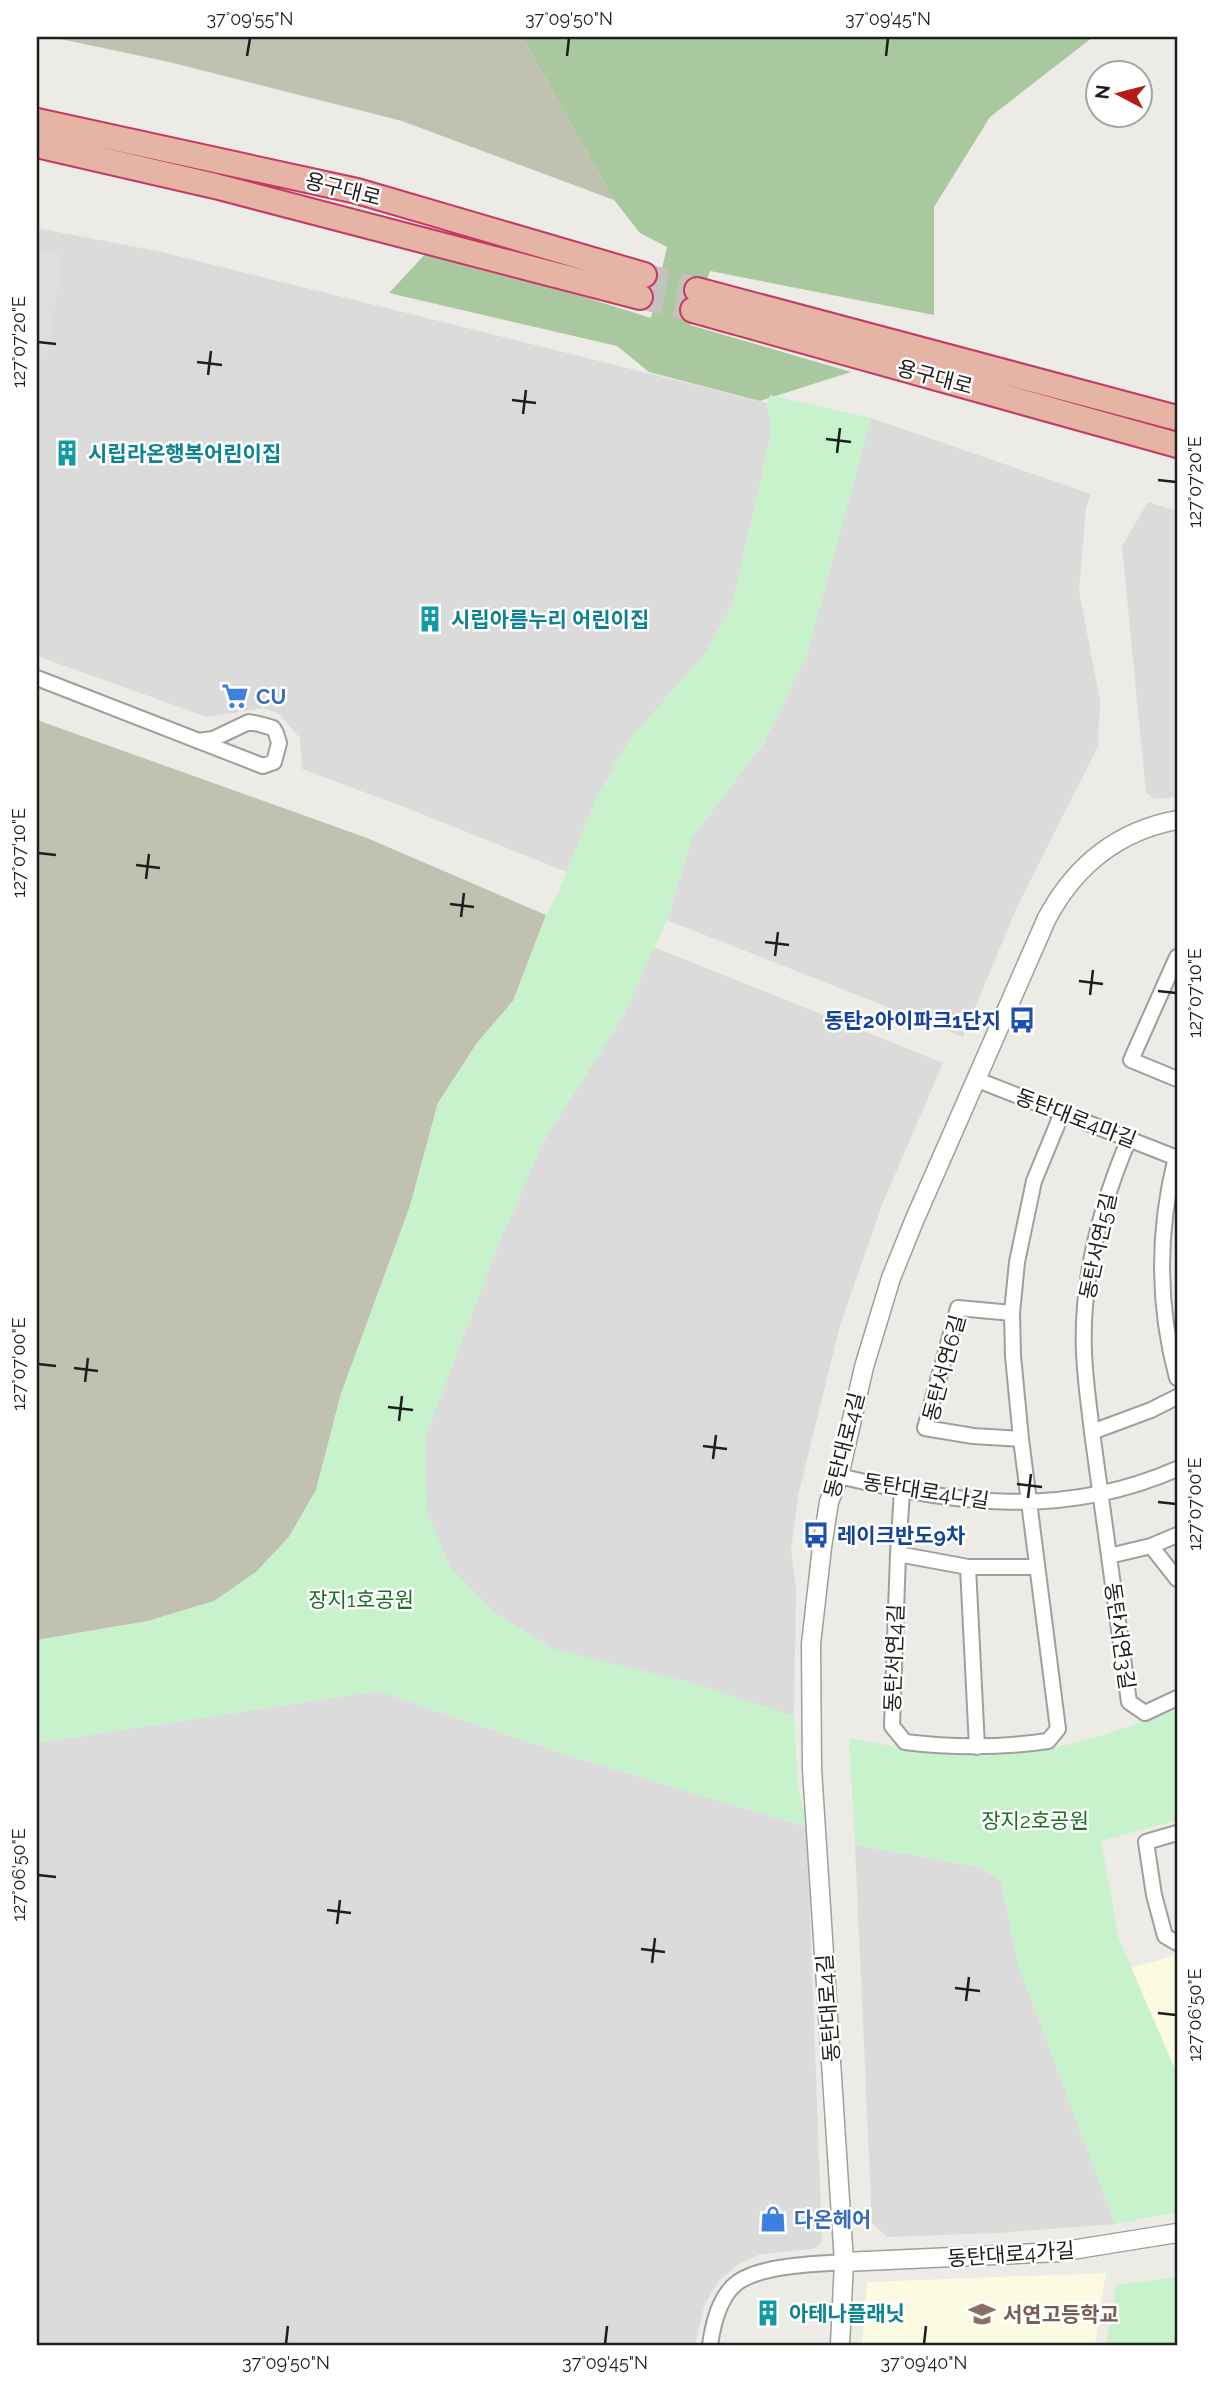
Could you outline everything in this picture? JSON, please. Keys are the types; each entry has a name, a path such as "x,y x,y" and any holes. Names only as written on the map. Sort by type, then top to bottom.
{"highway":[{"name":"용구대로","path":"37,121 357,191 642,286 37,145"},
{"name":"용구대로","path":"1177,418 695,300 1177,445"}],"street":[{"path":"37,678 198,741 263,766 274,762 279,743 273,728 249,722 213,739 198,741"},
{"name":"동탄대로4길","path":"840,2345 844,2262 812,1769 811,1705 811,1644 829,1502 839,1476 864,1367 891,1278 975,1079 1059,896 1077,873 1104,849 1132,832 1157,823 1177,820"},
{"path":"1177,957 1131,1060 1177,1079"},
{"name":"동탄대로4마길","path":"975,1079 1177,1158"},
{"path":"1021,1439 1012,1313 1017,1262 1034,1181 1062,1113"},
{"name":"동탄서연5길","path":"1101,1494 1084,1353 1088,1272 1106,1199 1129,1139"},
{"path":"1177,1158 1163,1220 1161,1286 1164,1320 1177,1378"},
{"name":"동탄서연6길","path":"1012,1313 958,1308 925,1428 973,1436 1021,1439"},
{"path":"1092,1432 1151,1410 1177,1397"},
{"name":"동탄서연4길","path":"902,1491 892,1726 905,1742 941,1746 1012,1746 1048,1741 1058,1729 1021,1439"},
{"name":"동탄대로4나길","path":"839,1476 902,1491 963,1500 1028,1503 1070,1500 1101,1494 1151,1480 1177,1469"},
{"name":"동탄서연3길","path":"1101,1494 1129,1702 1145,1713 1177,1698"},
{"name":"동탄서연3길","path":"1109,1556 1152,1546 1177,1535"},
{"path":"1152,1546 1177,1579"},
{"path":"898,1554 968,1567 1037,1567"},
{"path":"968,1567 977,1747"},
{"path":"1177,1833 1146,1842 1154,1895 1165,1936 1177,1943"},
{"name":"동탄대로4가길","path":"844,2262 1059,2252 1177,2233"},
{"path":"709,2345 722,2302 737,2283 758,2273 810,2264 844,2262"}],"shaded area":[{"path":"51,37 522,37 614,200 402,121 169,62"},
{"path":"37,228 162,252 767,403 772,430 732,605 705,654 631,738 597,796 567,872 302,769 300,738 279,714 264,708 207,717 37,656"},
{"path":"37,249 62,256 47,360 37,358"},
{"path":"871,418 1091,494 1086,508 1079,591 1100,701 1098,746 1017,907 963,1037 667,920 693,836 763,744 807,654"},
{"path":"1148,502 1177,511 1177,797 1155,799 1146,793 1122,546"},
{"path":"37,720 367,838 546,915 513,1001 477,1043 438,1103 410,1206 341,1394 316,1490 289,1537 256,1572 215,1601 148,1621 37,1640"},
{"path":"654,947 943,1063 884,1200 841,1322 798,1496 791,1550 796,1588 794,1716 691,1683 553,1649 496,1614 450,1567 427,1513 425,1437 499,1243 543,1142 623,1016"},
{"path":"378,1691 573,1757 807,1827 822,2242 814,2249 761,2254 740,2263 719,2280 704,2306 695,2345 37,2345 37,1743"},
{"path":"855,1845 980,1867 1001,1881 1018,1964 1115,2224 997,2233 887,2237 872,2223"},
{"path":"1177,1955 1177,2074 1130,1968"},
{"name":"서연고등학교","path":"1106,2273 1095,2345 862,2345 867,2282"}],"green space":[{"path":"522,37 1093,37 990,117 934,207 934,315 710,271 690,325 851,372 760,401 649,372 617,346 389,293 430,249 651,318 667,247 640,233 614,200"},
{"name":"장지1호공원","path":"770,395 871,418 807,654 763,744 693,836 667,920 623,1016 543,1142 499,1243 425,1437 427,1513 450,1567 496,1614 553,1649 691,1683 794,1716 798,1785 807,1827 573,1757 378,1691 37,1743 37,1640 148,1621 214,1601 256,1572 289,1537 316,1490 341,1394 410,1206 438,1103 477,1043 513,1001 597,796 631,738 705,654 732,605 772,430 767,403"},
{"name":"장지2호공원","path":"1177,1709 1177,1820 1101,1841 1119,1939 1177,2074 1177,2212 1115,2224 1018,1964 1001,1881 980,1867 855,1845 849,1738 950,1754 1020,1753 1100,1736"},
{"path":"1177,2277 1177,2345 1106,2345 1116,2285"}],"tunnel":[{"path":"644,275 697,290"},
{"path":"640,297 693,310"}],"place":[{"name":"시립라온행복어린이집","path":"67,453"},
{"name":"시립아름누리 어린이집","path":"430,619"},
{"name":"CU","path":"235,696"},
{"name":"동탄2아이파크1단지","path":"1022,1020"},
{"name":"레이크반도9차","path":"816,1535"},
{"name":"다온헤어","path":"773,2219"},
{"name":"아테나플래닛","path":"768,2313"},
{"name":"서연고등학교","path":"982,2314"}]}
